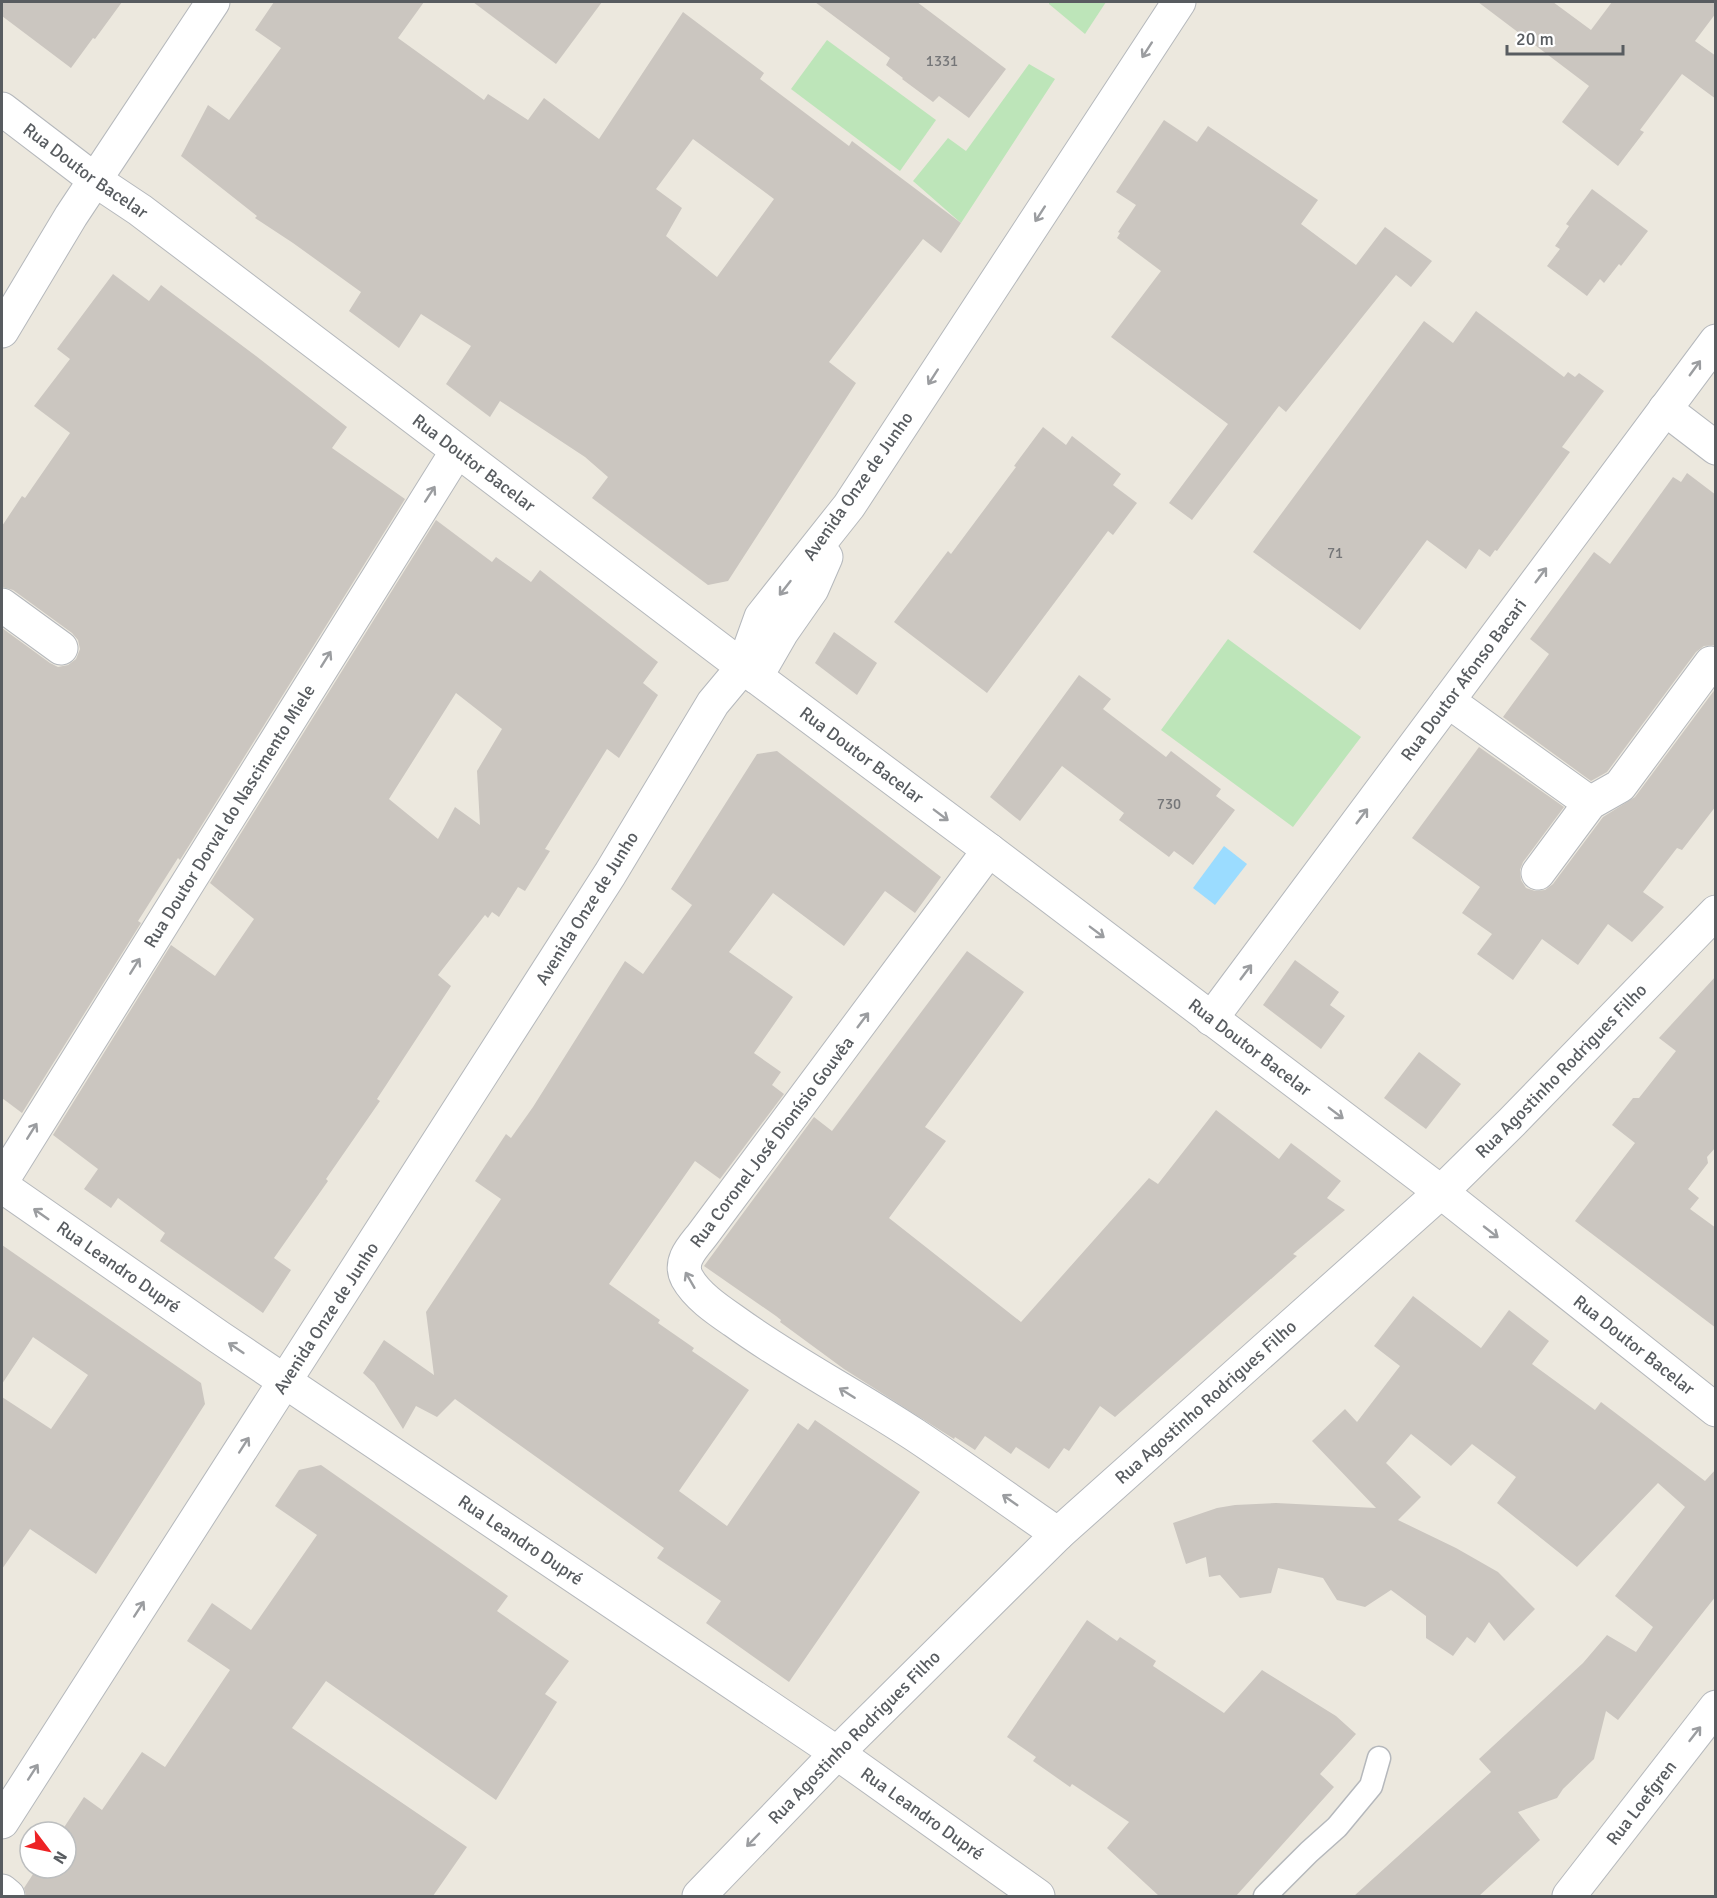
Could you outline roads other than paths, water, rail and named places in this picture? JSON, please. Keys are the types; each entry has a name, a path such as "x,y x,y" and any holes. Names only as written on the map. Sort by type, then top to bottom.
{"street":[{"path":"4,321 213,2"},
{"name":"Avenida Onze de Junho","path":"2,1822 610,874 713,703 749,672 761,617 849,506 1179,2"},
{"name":"Rua Doutor Bacelar","path":"2,109 95,180 140,210 749,672 989,850 1441,1192 1716,1410"},
{"name":"Rua Doutor Afonso Bacari","path":"1211,1019 1716,341"},
{"path":"1665,409 1716,448"},
{"name":"Rua Doutor Dorval do Nascimento Miele","path":"2,1181 457,451"},
{"path":"2,605 61,648"},
{"path":"1538,873 1590,802 1620,786 1711,663"},
{"path":"1448,701 1590,802"},
{"name":"Rua Coronel José Dionísio Gouvêa","path":"989,850 686,1257 684,1267 687,1278 696,1290 719,1311 755,1336 914,1434 1058,1534"},
{"name":"Rua Agostinho Rodrigues Filho","path":"699,1896 837,1753 1058,1534 1441,1192 1716,912"},
{"name":"Rua Leandro Dupré","path":"2,1186 219,1337 837,1753 1038,1896"},
{"name":"Rua Loefgren","path":"1569,1896 1716,1707"},
{"path":"2,1891 8,1896"}],"lane":[{"path":"1265,1896 1337,1827 1371,1786 1379,1758"}],"water":[{"path":"1224,846 1247,864 1215,905 1193,888"}]}
